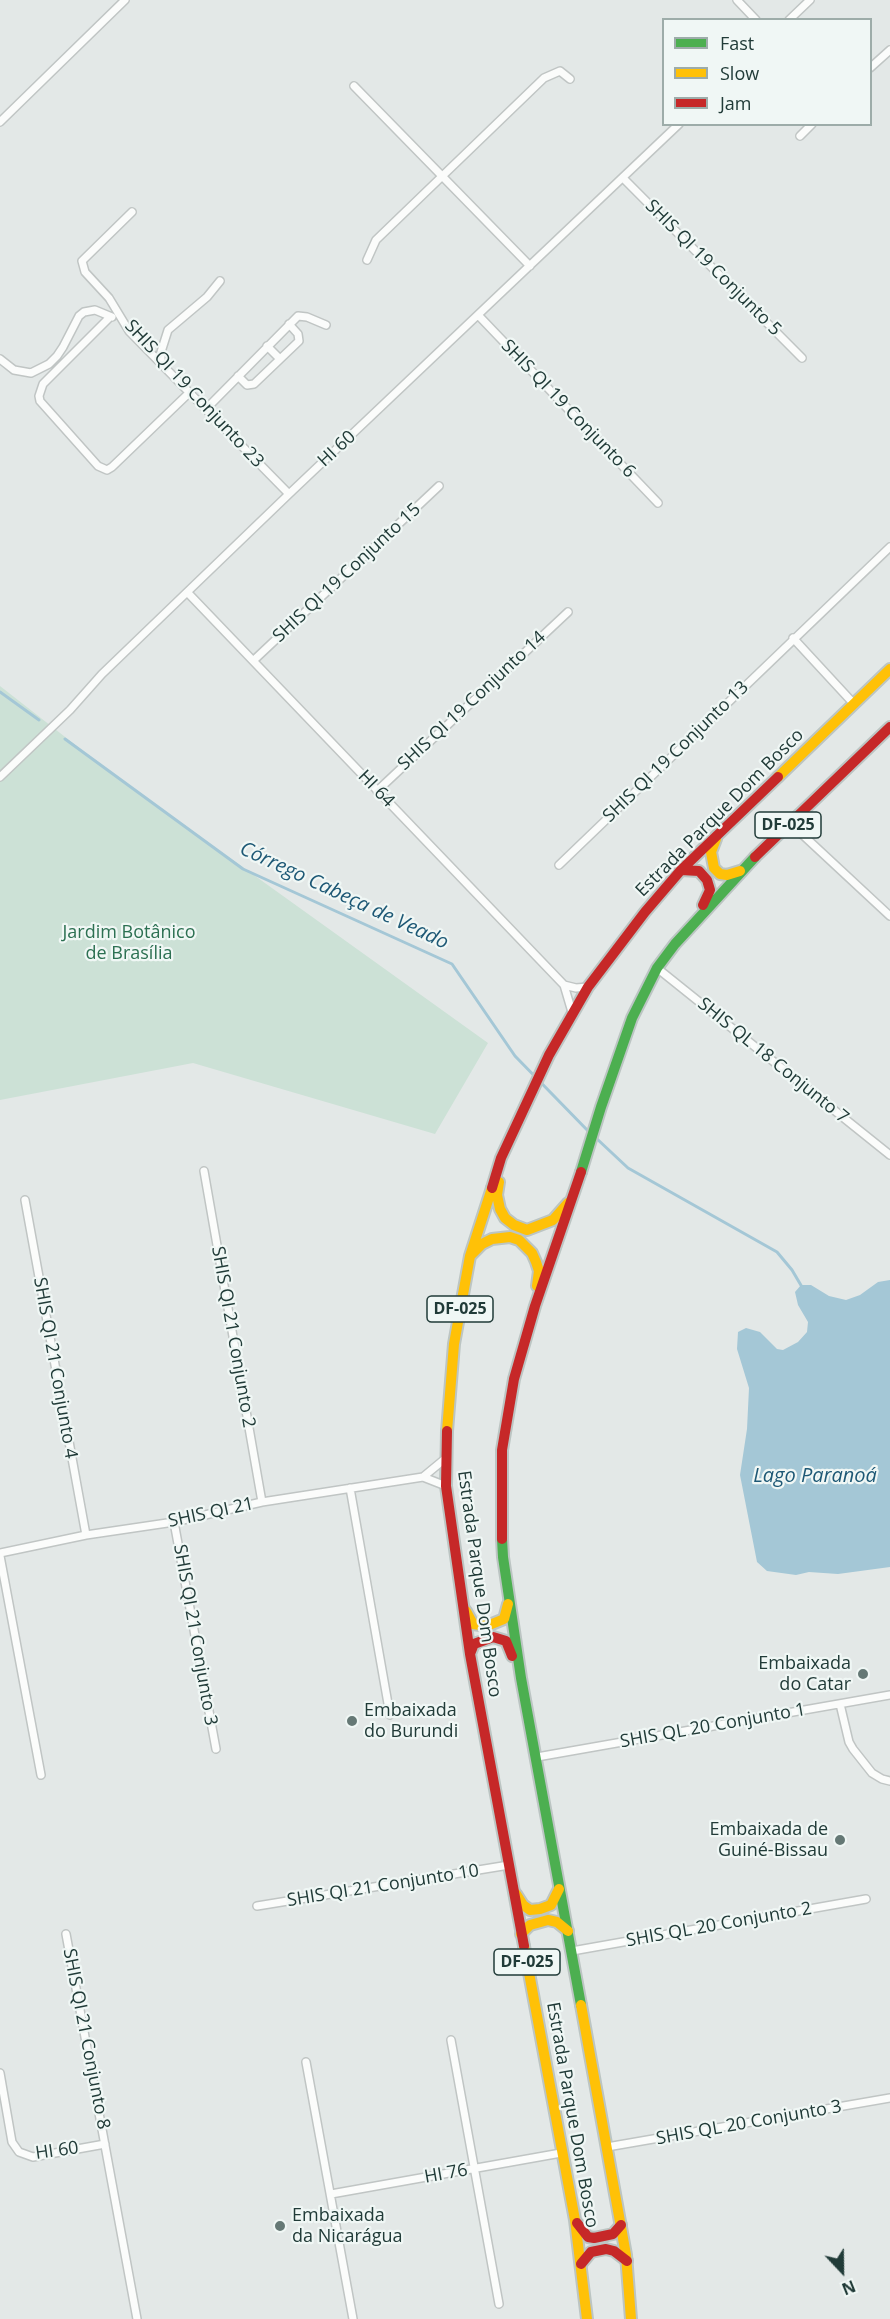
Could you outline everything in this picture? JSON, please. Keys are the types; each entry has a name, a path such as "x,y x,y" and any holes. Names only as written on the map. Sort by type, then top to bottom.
{"main road":[{"name":"Estrada Parque Dom Bosco","path":"586,2319 575,2220 470,1654 446,1486 454,1344 470,1256 501,1158 549,1055 588,987 645,912 681,870 890,669"},
{"name":"Estrada Parque Dom Bosco","path":"631,2319 627,2261 621,2225 509,1601 503,1557 502,1450 514,1379 535,1306 632,1018 657,968 741,871 890,727"},
{"path":"717,836 711,852 714,868 720,874 727,875 741,871"},
{"path":"681,870 699,871 709,885 706,900 691,926"},
{"path":"501,1158 497,1195 505,1218 514,1225 527,1230 546,1224 562,1211 573,1197"},
{"path":"470,1256 482,1244 503,1237 510,1237 525,1244 532,1253 539,1271 535,1306"},
{"path":"462,1607 473,1624 487,1626 496,1624 504,1618 509,1601"},
{"path":"470,1654 471,1647 478,1641 493,1637 501,1638 509,1645 521,1678"},
{"path":"510,1870 515,1892 523,1905 530,1910 551,1905 560,1889"},
{"path":"521,1934 530,1925 548,1920 556,1922 568,1931"},
{"path":"575,2220 588,2236 594,2238 613,2235 621,2225"},
{"path":"581,2264 591,2252 606,2249 614,2251 627,2261"}],"street":[{"path":"0,122 125,0"},
{"path":"737,0 754,18"},
{"path":"791,18 810,0"},
{"path":"872,66 890,50"},
{"path":"367,260 376,240 544,78 560,71 570,79"},
{"path":"354,86 530,266"},
{"name":"HI 60","path":"0,777 70,710 102,674 289,494 677,126"},
{"path":"800,136 810,126"},
{"name":"SHIS QI 19 Conjunto 5","path":"623,178 802,358"},
{"name":"SHIS QI 19 Conjunto 23","path":"132,212 86,257 82,264 88,276 113,303 129,331 289,494"},
{"path":"161,363 161,352 168,330 207,297 220,281"},
{"path":"0,359 22,373 38,370 49,364 63,348 79,316 84,312 95,310 123,321"},
{"path":"206,409 289,324 302,316 326,325"},
{"name":"SHIS QI 19 Conjunto 6","path":"479,316 658,503"},
{"path":"110,317 43,384 39,396 40,401 102,470 112,467 190,392"},
{"path":"238,376 247,385 252,385 300,339 289,324"},
{"path":"267,346 280,358"},
{"name":"SHIS QI 19 Conjunto 15","path":"254,660 439,486"},
{"name":"SHIS QI 19 Conjunto 13","path":"559,865 890,547"},
{"name":"HI 64","path":"188,593 564,985 572,1012"},
{"name":"SHIS QI 19 Conjunto 14","path":"377,791 568,612"},
{"path":"793,638 854,705"},
{"path":"790,823 890,916"},
{"name":"SHIS QL 18 Conjunto 7","path":"657,968 890,1155"},
{"path":"564,985 576,988 588,987"},
{"name":"SHIS QI 21 Conjunto 2","path":"204,1171 262,1502"},
{"name":"SHIS QI 21 Conjunto 4","path":"25,1200 86,1535"},
{"path":"423,1477 446,1458"},
{"name":"SHIS QI 21","path":"0,1554 86,1535 174,1522 262,1502 350,1488 423,1477 446,1486"},
{"path":"350,1488 390,1716"},
{"name":"SHIS QI 21 Conjunto 3","path":"174,1522 216,1749"},
{"path":"0,1554 40,1775"},
{"name":"SHIS QL 20 Conjunto 1","path":"537,1757 890,1695"},
{"path":"840,1704 849,1742 853,1749 872,1773 890,1781"},
{"name":"SHIS QI 21 Conjunto 10","path":"257,1906 510,1870"},
{"name":"SHIS QL 20 Conjunto 2","path":"572,1951 866,1899"},
{"name":"SHIS QI 21 Conjunto 8","path":"66,1934 137,2319"},
{"path":"451,2040 499,2304"},
{"path":"306,2062 353,2319"},
{"name":"HI 60","path":"0,2073 12,2142 19,2152 33,2157 105,2144"},
{"name":"SHIS QL 20 Conjunto 3","path":"607,2147 890,2098"},
{"name":"HI 76","path":"331,2194 561,2153"}],"green space":[{"name":"Jardim Botânico de Brasília","path":"0,686 106,769 488,1043 435,1134 193,1063 0,1100"}],"water":[{"name":"Lago Paranoá","path":"890,1280 890,1567 838,1574 809,1572 796,1575 767,1571 757,1562 740,1475 747,1429 749,1388 737,1349 738,1332 746,1328 760,1332 777,1349 783,1350 798,1342 807,1332 808,1322 798,1305 795,1292 801,1285 811,1285 829,1296 846,1300 860,1295 878,1282"}],"waterway":[{"name":"Córrego Cabeça de Veado","path":"0,692 39,720"},
{"name":"Córrego Cabeça de Veado","path":"65,739 243,869 452,964 515,1056 591,1134"},
{"name":"Córrego Cabeça de Veado","path":"596,1138 628,1168 777,1252 802,1287"}],"traffic: fast":[{"path":"581,1172 632,1018 657,968 675,944 755,857"},
{"path":"502,1539 521,1678 581,2005"}],"traffic: slow":[{"path":"778,777 890,669"},
{"path":"716,839 711,852 714,868 720,874 727,875 740,871"},
{"path":"499,1182 497,1195 505,1218 514,1225 527,1230 553,1220 568,1203"},
{"path":"447,1431 454,1344 470,1256 492,1188"},
{"path":"471,1255 482,1244 492,1239 510,1237 519,1240 532,1253 536,1262 539,1271 537,1286"},
{"path":"466,1611 473,1624 487,1626 504,1619 508,1604"},
{"path":"516,1894 523,1905 530,1910 540,1909 551,1905 559,1889"},
{"path":"521,1934 530,1925 548,1920 557,1922 568,1931"},
{"path":"524,1946 575,2220 587,2319"},
{"path":"581,2005 626,2255 631,2319"}],"traffic: jam":[{"path":"755,857 890,727"},
{"path":"492,1188 501,1158 549,1055 588,987 645,912 681,870 778,777"},
{"path":"681,870 699,871 707,880 710,890 703,905"},
{"path":"502,1539 502,1450 514,1379 535,1306 581,1172"},
{"path":"447,1431 446,1486 470,1654 524,1946"},
{"path":"470,1654 474,1644 493,1637 506,1641 512,1656"},
{"path":"577,2223 588,2237 594,2238 613,2234 621,2225"},
{"path":"581,2264 591,2252 606,2249 614,2251 627,2261"}],"place":[{"name":"Embaixada do Catar","path":"863,1674"},
{"name":"Embaixada do Burundi","path":"352,1721"},
{"name":"Embaixada de Guiné-Bissau","path":"840,1840"},
{"name":"Embaixada da Nicarágua","path":"280,2226"}]}
